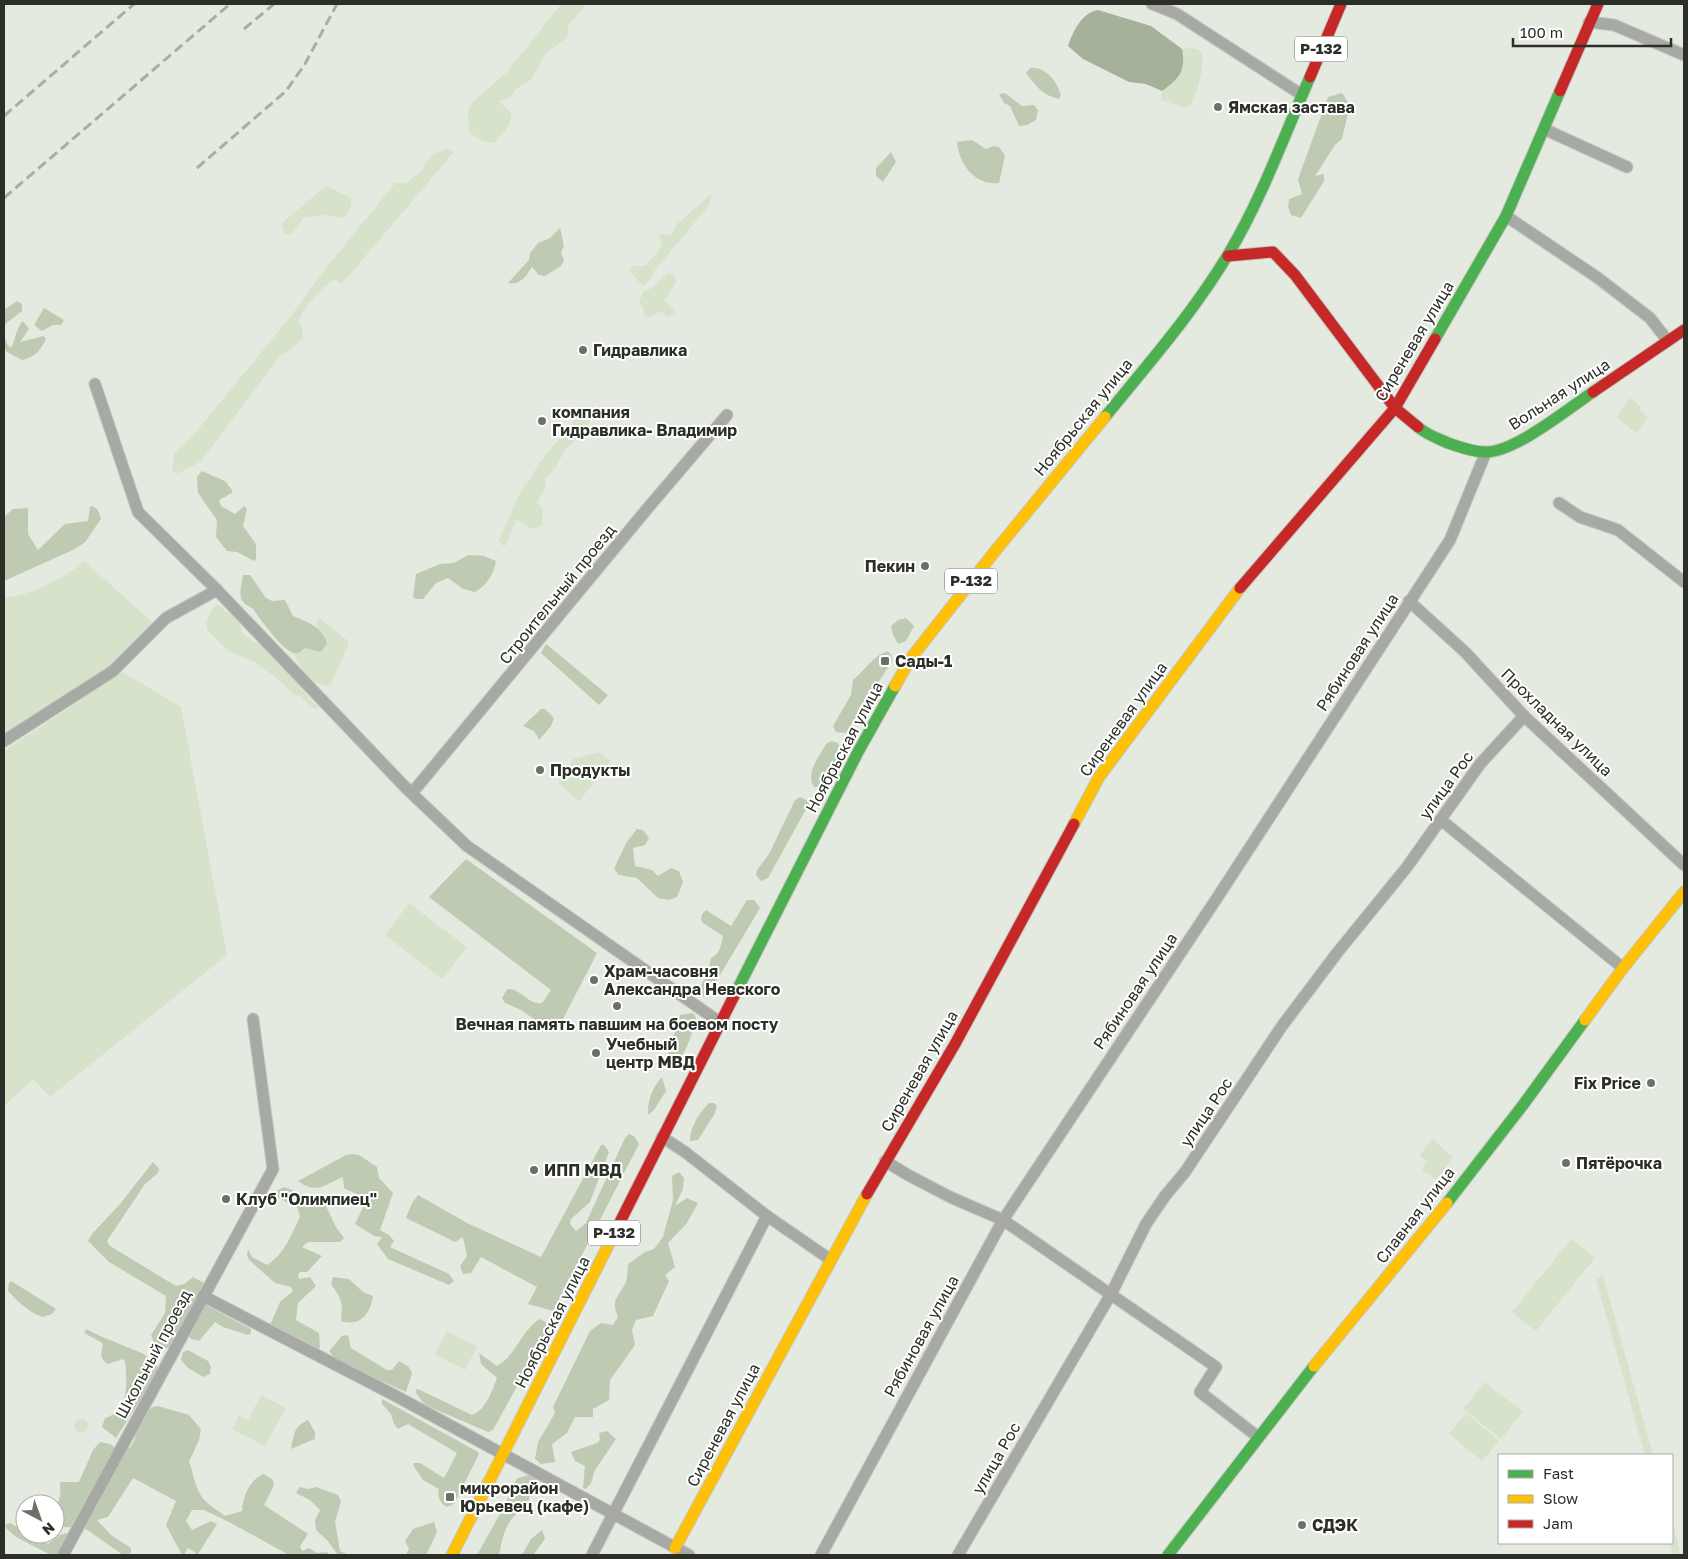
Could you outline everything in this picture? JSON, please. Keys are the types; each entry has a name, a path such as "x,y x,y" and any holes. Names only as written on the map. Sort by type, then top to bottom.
{"main road":[{"name":"Ноябрьская улица","path":"452,1555 858,752 911,658 996,550 1187,316 1228,256 1255,204 1340,4"},
{"name":"Сиреневая улица","path":"675,1548 885,1161 955,1044 1099,777 1248,576 1395,408 1506,216 1598,4"},
{"name":"Вольная улица","path":"1228,256 1273,252 1295,275 1395,408 1425,433 1457,446 1486,452 1506,447 1530,435 1684,330"},
{"name":"Славная улица","path":"1168,1555 1289,1397 1416,1242 1517,1113 1623,968 1684,892"}],"street":[{"path":"1152,4 1179,9 1302,95"},
{"path":"1589,22 1614,25 1684,55"},
{"path":"1544,129 1627,167"},
{"path":"1506,216 1598,278 1650,318 1668,341"},
{"path":"95,384 138,512 217,590 412,793 467,846 721,1023"},
{"name":"Строительный проезд","path":"412,793 727,415"},
{"name":"Рябиновая улица","path":"821,1555 1003,1220 1217,898 1450,540 1486,452"},
{"path":"1560,503 1580,517 1618,530 1684,582"},
{"path":"4,741 113,671 166,618 217,590"},
{"name":"Прохладная улица","path":"1409,601 1465,652 1524,716 1684,865"},
{"name":"улица Рос","path":"958,1555 1111,1294 1146,1224 1165,1196 1186,1172 1282,1026 1337,953 1406,867 1480,764 1524,716"},
{"path":"1441,820 1623,968"},
{"name":"Школьный проезд","path":"63,1555 273,1169 253,1019"},
{"path":"662,1137 831,1260"},
{"path":"885,1161 950,1197 1003,1220 1216,1367 1200,1392 1258,1437"},
{"path":"592,1555 768,1216"},
{"path":"203,1296 394,1395 689,1555"}],"shaded area":[{"path":"561,4 586,4 568,26 567,38 546,53 531,80 516,89 508,99 499,101 511,114 509,125 503,134 494,143 482,141 469,132 468,108 507,72"},
{"path":"1098,10 1151,26 1182,49 1182,69 1177,78 1162,91 1146,84 1129,82 1083,59 1068,46 1075,29 1082,19"},
{"path":"1182,49 1199,50 1202,55 1202,69 1193,100 1185,108 1161,100 1162,91 1177,78 1182,69"},
{"path":"1030,68 1046,72 1054,80 1061,96 1059,99 1044,93 1036,86 1026,73"},
{"path":"1005,93 1022,106 1034,105 1038,110 1036,120 1027,125 1019,126 1010,106 1004,103 999,94"},
{"path":"1342,93 1350,105 1342,139 1335,145 1315,176 1324,174 1324,181 1301,218 1291,215 1288,207 1289,199 1302,194 1298,179 1328,97"},
{"path":"972,140 986,149 994,146 999,147 1005,156 999,183 983,181 970,172 965,165 958,150 957,142"},
{"path":"448,148 454,152 341,285 335,279 318,293 310,303 298,321 302,325 303,339 278,358 200,462 179,473 174,473 172,468 175,452 195,433 291,316 327,267 395,183 406,183 422,171 426,162 436,153"},
{"path":"891,152 896,162 883,182 876,176 876,168"},
{"path":"326,186 351,198 351,206 344,218 324,215 303,218 291,235 284,234 284,228 281,224"},
{"path":"711,194 710,204 643,286 628,270 634,266 645,266 662,247 659,235 671,235 677,224"},
{"path":"560,228 564,246 561,252 564,261 561,266 545,276 539,275 532,267 520,281 508,283 529,260 530,253 538,243 550,238"},
{"path":"668,273 673,275 677,281 664,300 675,312 669,317 659,311 650,317 644,316 644,308 639,303 643,292 652,288"},
{"path":"17,301 22,304 22,311 4,325 4,310"},
{"path":"44,308 64,320 61,325 53,325 42,331 34,325"},
{"path":"23,321 29,329 20,342 44,336 46,339 37,353 22,360 7,352 4,348 4,335 7,344 11,348"},
{"path":"1630,398 1641,407 1639,410 1648,418 1636,433 1616,417"},
{"path":"580,414 587,415 590,419 587,429 565,450 556,467 546,479 545,489 537,502 543,510 542,525 532,528 518,520 504,547 499,540 521,490 531,479 538,464"},
{"path":"202,471 225,481 232,490 232,493 219,500 221,506 235,514 244,506 247,509 243,526 256,544 256,559 254,561 237,552 227,551 216,537 217,520 198,493 197,477"},
{"path":"90,506 99,512 101,519 85,542 75,549 4,581 4,517 13,509 28,508 28,534 38,550 65,524 88,521"},
{"path":"468,555 484,556 496,561 494,570 483,586 475,592 463,589 448,578 436,583 423,599 415,599 413,596 416,574 440,564 454,563"},
{"path":"84,561 152,622 106,671 4,738 4,598 36,590 47,585 67,574"},
{"path":"243,575 250,575 266,598 272,601 285,600 293,616 309,623 322,632 327,643 321,652 305,648 299,653 294,653 284,647 252,608 243,602 240,590"},
{"path":"218,604 226,612 234,613 240,621 241,632 254,642 267,647 308,697 318,706 318,709 311,707 300,696 293,694 280,681 255,662 228,651 210,633 207,629 206,621 213,608"},
{"path":"319,618 349,643 331,684 327,686 314,681 306,675 293,653 298,653 325,636 316,625"},
{"path":"906,618 914,626 906,641 898,644 891,626 898,620"},
{"path":"546,644 608,695 599,705 541,653"},
{"path":"888,651 892,656 892,661 846,733 836,732 833,726 851,695 853,680 874,659"},
{"path":"123,672 181,707 227,955 50,1097 33,1079 4,1106 4,751"},
{"path":"541,709 545,709 554,718 551,726 539,740 534,731 523,726"},
{"path":"831,741 838,743 841,751 825,783 820,787 814,787 811,776 814,765 826,744"},
{"path":"599,752 611,761 579,801 559,784 559,777 573,759"},
{"path":"800,797 810,802 768,878 761,881 756,875 757,870 769,854 795,800"},
{"path":"637,829 643,830 649,838 645,845 633,848 635,866 652,870 658,876 671,868 679,871 683,882 677,897 668,900 658,898 637,878 619,875 614,869 626,843"},
{"path":"466,859 597,953 560,1025 553,1032 521,1010 505,1003 502,998 507,989 512,989 533,1002 542,1003 551,990 429,897"},
{"path":"747,900 754,900 760,908 708,995 703,997 701,985 708,972 711,958 720,949 723,936 703,923 701,920 702,914 706,910 731,926"},
{"path":"409,903 467,947 442,979 385,935"},
{"path":"693,1013 696,1018 686,1048 678,1061 666,1068 665,1063 680,1015"},
{"path":"662,1077 666,1091 654,1110 648,1115 648,1104 651,1094"},
{"path":"709,1103 714,1103 717,1106 715,1113 698,1140 690,1141 696,1120"},
{"path":"629,1134 634,1136 639,1144 553,1311 528,1304 537,1287 481,1257 471,1273 463,1274 460,1266 467,1256 463,1237 455,1242 406,1218 412,1203 418,1195 467,1223 541,1257 601,1145 604,1145 609,1152 590,1202 571,1219 570,1224 576,1231 586,1223 625,1138"},
{"path":"1432,1139 1453,1157 1437,1180 1422,1170 1427,1162 1419,1156"},
{"path":"346,1155 359,1155 377,1167 379,1178 393,1193 380,1230 389,1235 394,1241 390,1247 449,1274 454,1281 449,1285 388,1259 377,1244 382,1237 374,1236 355,1224 367,1199 344,1188 343,1177 316,1188 298,1181"},
{"path":"153,1162 159,1169 158,1173 145,1184 107,1241 110,1246 176,1286 184,1284 193,1277 204,1283 169,1348 156,1348 151,1335 165,1313 166,1296 109,1262 88,1241"},
{"path":"679,1172 684,1178 683,1189 675,1206 687,1198 698,1203 687,1223 668,1243 675,1267 665,1275 669,1281 653,1316 636,1320 632,1330 635,1345 610,1380 609,1400 593,1409 593,1417 575,1417 567,1433 552,1444 555,1462 541,1464 535,1459 538,1442 555,1413 553,1407 590,1331 601,1323 613,1325 618,1317 615,1303 626,1282 628,1264 645,1252 654,1249 663,1237 673,1200 672,1176"},
{"path":"284,1187 324,1202 336,1227 344,1238 340,1242 308,1242 302,1247 322,1256 307,1272 300,1272 298,1275 299,1279 310,1277 316,1286 298,1303 296,1320 319,1333 320,1348 313,1352 270,1325 280,1302 293,1291 291,1287 275,1283 249,1260 247,1255 248,1249 252,1257 267,1265 278,1256 291,1237 300,1216 297,1207 274,1196 276,1191"},
{"path":"1571,1239 1595,1258 1536,1331 1512,1312"},
{"path":"1603,1275 1653,1454 1645,1454 1596,1280"},
{"path":"333,1277 349,1279 363,1292 373,1296 370,1308 363,1318 354,1322 341,1321 342,1305 331,1284"},
{"path":"11,1281 56,1309 52,1314 42,1317 33,1313 8,1291"},
{"path":"204,1304 251,1329 251,1333 248,1335 223,1327 215,1322 199,1341 191,1339 188,1335"},
{"path":"539,1319 550,1326 493,1430 488,1432 425,1405 416,1393 416,1389 420,1390 472,1415 477,1413 488,1400 497,1378 481,1364 479,1353 497,1366 509,1356 528,1330"},
{"path":"86,1329 144,1354 160,1369 116,1438 102,1427 105,1418 119,1409 123,1402 126,1386 125,1361 123,1359 108,1364 105,1362 101,1356 103,1345 84,1333"},
{"path":"447,1331 477,1347 465,1370 435,1354"},
{"path":"348,1335 351,1348 387,1370 392,1370 399,1361 408,1366 412,1373 406,1392 337,1361 329,1351 342,1336"},
{"path":"188,1350 208,1361 211,1367 210,1374 203,1377 188,1368 181,1360 183,1352"},
{"path":"1485,1382 1523,1412 1501,1439 1463,1409"},
{"path":"261,1395 286,1408 265,1446 232,1429 239,1416 248,1420"},
{"path":"382,1399 478,1452 479,1454 454,1504 447,1507 443,1504 439,1497 439,1489 423,1480 413,1465 414,1463 420,1463 444,1478 457,1453 408,1424 398,1429 394,1424 391,1414 382,1404"},
{"path":"158,1406 189,1415 201,1429 199,1440 189,1462 197,1488 207,1502 225,1516 242,1511 248,1489 254,1480 264,1474 273,1480 274,1485 264,1505 308,1534 300,1546 302,1551 309,1548 317,1553 327,1552 330,1555 289,1555 204,1510 192,1510 186,1521 192,1530 211,1521 217,1524 198,1554 202,1555 195,1555 196,1553 188,1548 184,1555 182,1555 166,1525 176,1501 133,1478 108,1517 97,1520 111,1535 131,1548 131,1553 123,1555 83,1527 65,1527 65,1494 60,1494 60,1482 79,1482 93,1450 100,1442 110,1444 122,1453 129,1449 136,1435 136,1427 152,1407"},
{"path":"1466,1413 1499,1441 1482,1461 1449,1434"},
{"path":"78,1419 84,1419 88,1426 84,1433 78,1433 74,1429 74,1423"},
{"path":"308,1420 315,1432 315,1439 291,1449 297,1429"},
{"path":"607,1431 616,1439 595,1470 591,1483 586,1489 583,1488 585,1466 575,1461 571,1452 597,1443 600,1440 599,1433"},
{"path":"532,1474 537,1479 530,1494 527,1508 514,1516 510,1521 504,1534 499,1555 477,1555 505,1505 514,1483 518,1478"},
{"path":"300,1487 308,1489 316,1487 338,1495 341,1501 335,1522 340,1551 349,1555 338,1555 327,1540 316,1530 315,1520 320,1510 310,1500 296,1493"},
{"path":"434,1522 437,1532 427,1553 424,1555 406,1555 409,1549 405,1541 413,1529"},
{"path":"10,1523 15,1526 15,1536 6,1528 5,1525"},
{"path":"1673,1525 1681,1555 1673,1555 1670,1544 1673,1544"},
{"path":"542,1530 545,1539 533,1555 522,1555 531,1539"},
{"path":"30,1544 64,1544 59,1553 51,1555"}],"railway":[{"path":"4,116 134,4"},
{"path":"4,198 230,4"},
{"path":"244,29 274,4"},
{"path":"197,168 286,91 305,64 337,4"}],"traffic: fast":[{"path":"1105,417 1186,317 1229,253 1252,211 1310,77"},
{"path":"1435,339 1506,216 1560,91"},
{"path":"1418,427 1432,436 1462,448 1481,452 1498,450 1541,428 1593,392"},
{"path":"734,996 858,752 895,686"},
{"path":"1447,1203 1523,1105 1585,1020"},
{"path":"1168,1555 1314,1366"}],"traffic: slow":[{"path":"895,686 911,658 996,550 1105,417"},
{"path":"1074,824 1099,777 1240,588"},
{"path":"1585,1020 1623,968 1684,892"},
{"path":"675,1548 867,1194"},
{"path":"1314,1366 1447,1203"},
{"path":"452,1555 617,1228"}],"traffic: jam":[{"path":"1310,77 1341,4"},
{"path":"1560,91 1598,4"},
{"path":"1228,256 1273,252 1295,275 1395,408 1418,427"},
{"path":"1593,392 1684,330"},
{"path":"1240,588 1395,408 1435,339"},
{"path":"867,1194 955,1044 1074,824"},
{"path":"617,1228 734,996"}],"place":[{"name":"Ямская застава","path":"1218,107"},
{"name":"Гидравлика","path":"583,350"},
{"name":"компания Гидравлика- Владимир","path":"542,421"},
{"name":"Пекин","path":"925,566"},
{"name":"Сады-1","path":"885,661"},
{"name":"Продукты","path":"540,770"},
{"name":"Храм-часовня Александра Невского","path":"594,980"},
{"name":"Вечная память павшим на боевом посту","path":"617,1006"},
{"name":"Учебный центр МВД","path":"596,1053"},
{"name":"Fix Price","path":"1651,1083"},
{"name":"Пятёрочка","path":"1566,1163"},
{"name":"ИПП МВД","path":"534,1170"},
{"name":"Клуб \"Олимпиец\"","path":"226,1199"},
{"name":"микрорайон Юрьевец (кафе)","path":"450,1497"},
{"name":"СДЭК","path":"1302,1525"}]}
